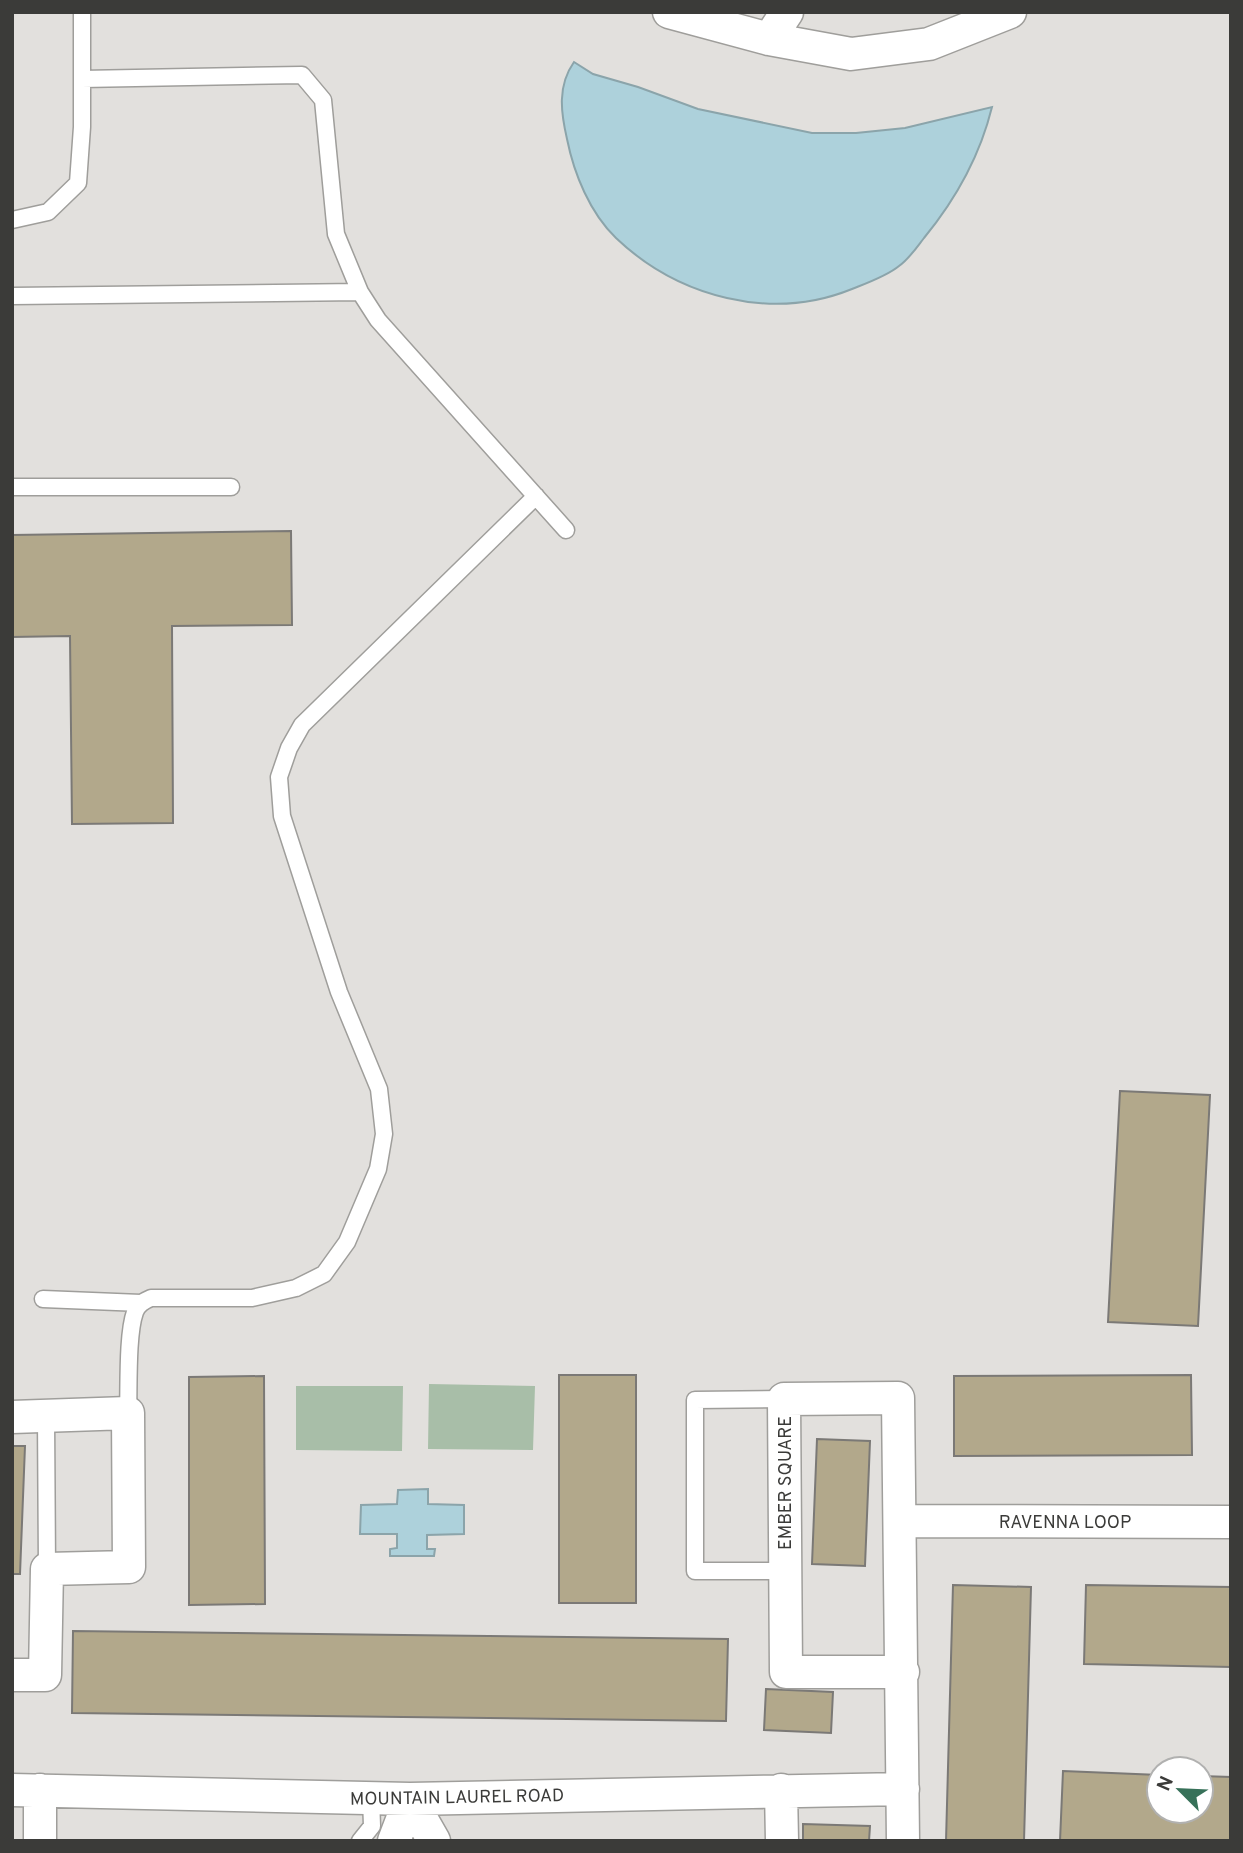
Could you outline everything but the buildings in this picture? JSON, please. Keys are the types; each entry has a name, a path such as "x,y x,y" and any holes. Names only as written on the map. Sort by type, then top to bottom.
{"street":[{"path":"669,12 764,25 851,54 929,44 1010,12"},
{"path":"764,25 787,12"},
{"name":"EMBER SQUARE","path":"903,1672 786,1672 784,1399 898,1398 903,1672 903,1841"},
{"path":"12,1417 128,1413 129,1567 47,1569 45,1675 12,1675"},
{"name":"RAVENNA LOOP","path":"900,1521 1231,1522"},
{"name":"MOUNTAIN LAUREL ROAD","path":"26,1790 410,1799 903,1789"},
{"path":"26,1790 40,1841"},
{"path":"781,1790 782,1841"},
{"path":"394,1841 410,1799"},
{"path":"410,1799 434,1841"}],"lane":[{"path":"12,220 48,212 78,183 82,127 82,12"},
{"path":"82,79 302,75 323,100 336,234 360,292 378,320 565,530"},
{"path":"12,296 360,292"},
{"path":"12,487 231,487"},
{"path":"128,1413 132,1330 135,1310 141,1303 151,1298 252,1298 296,1288 324,1274 347,1242 378,1169 384,1134 379,1089 339,992 282,816 279,777 289,748 302,725 536,496"},
{"path":"43,1299 141,1303"},
{"path":"784,1399 695,1400 695,1572 785,1571"},
{"path":"46,1417 47,1569"},
{"path":"360,1841 372,1826 371,1798"}],"green space":[{"path":"429,1384 535,1386 533,1450 428,1449"},
{"path":"296,1386 403,1386 402,1451 296,1450"}],"water":[{"path":"574,62 593,74 698,109 812,133 856,133 905,128 992,107 974,160 956,192 936,223 903,263 877,279 821,299 758,303 697,289 668,276 616,238 598,217 579,179 570,152 562,110 565,80"},
{"path":"428,1489 428,1504 464,1505 464,1534 427,1535 427,1549 435,1549 434,1556 390,1556 390,1549 397,1548 397,1534 360,1534 361,1505 397,1504 398,1490"}]}
